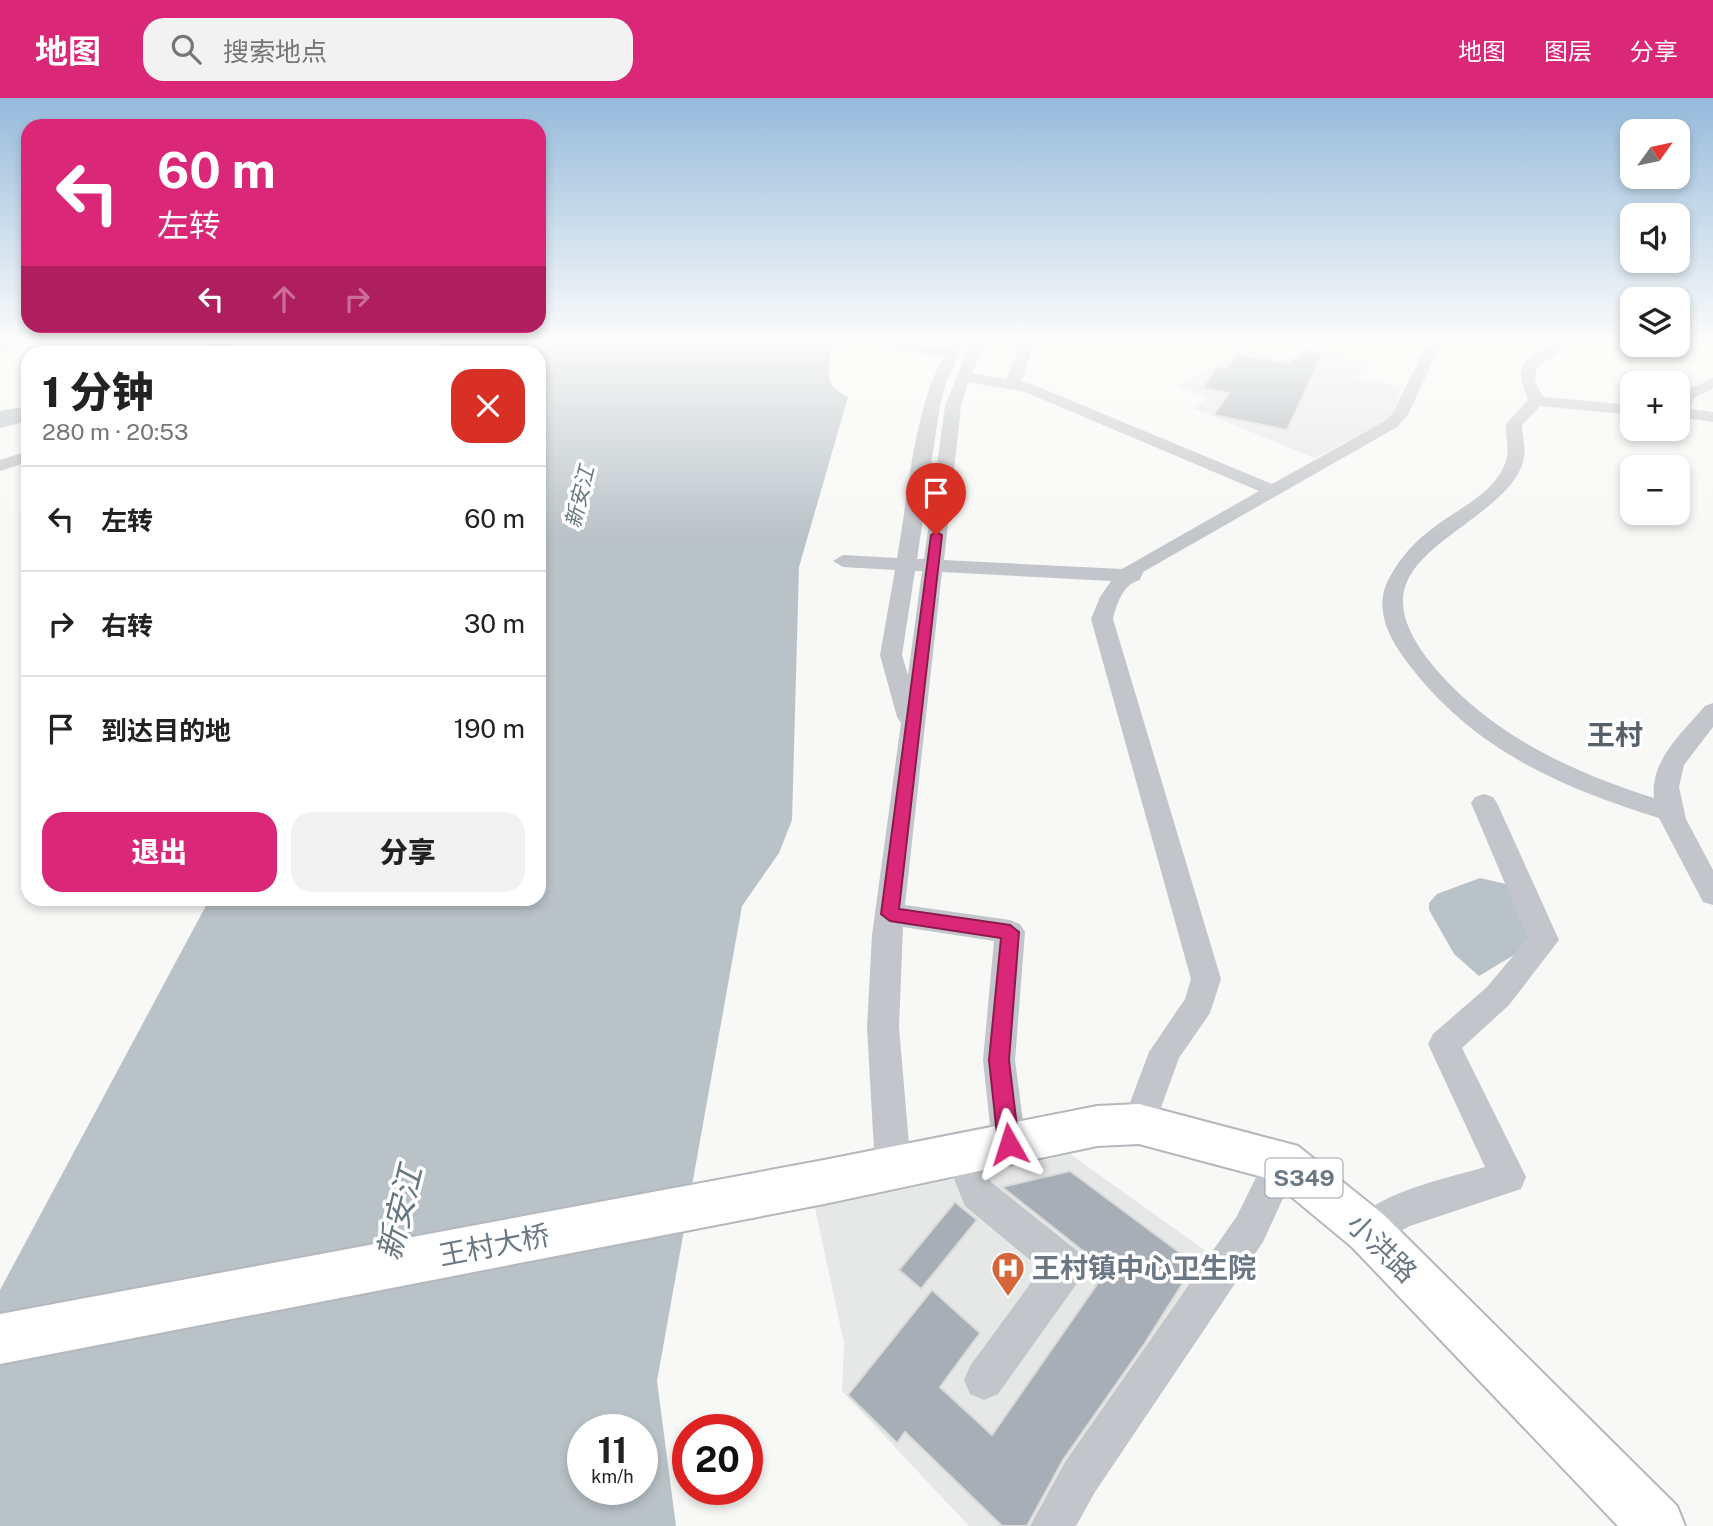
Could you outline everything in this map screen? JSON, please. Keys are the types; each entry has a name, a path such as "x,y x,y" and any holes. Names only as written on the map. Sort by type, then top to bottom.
{"main road":[{"name":"小洪路","path":"824,1182 1097,1126 1139,1124 1282,1161 1368,1231 1657,1526"},
{"name":"王村大桥","path":"0,1339 824,1182"}],"street":[{"path":"914,732 891,655 932,406"},
{"path":"893,1168 883,1027 890,914 953,406"},
{"path":"1065,406 1272,490"},
{"path":"1139,1124 1165,1052 1199,1004 1206,979 1102,619 1108,600 1136,568 1396,420 1403,406"},
{"path":"1532,406 1514,424 1515,459 1503,482 1437,534 1399,578 1391,598 1394,625 1417,661 1451,701 1489,732 1535,759 1592,787 1669,812"},
{"path":"1586,406 1620,409"},
{"path":"1690,414 1713,417"},
{"path":"0,466 21,458"},
{"path":"908,552 1026,562 1128,578"},
{"path":"844,561 1128,578"},
{"path":"1713,711 1668,774 1666,785 1669,812 1713,894"},
{"path":"1368,1231 1401,1211 1508,1177 1444,1044 1498,996 1544,940 1485,803"},
{"path":"890,914 1010,932 999,1060 1009,1144"},
{"path":"961,1154 978,1195 1067,1266 984,1380"},
{"path":"1052,1526 1080,1477 1250,1229 1282,1161"}],"shaded area":[{"path":"1196,406 1396,406 1392,418 1315,458 1192,408"},
{"name":"王村镇中心卫生院","path":"1070,1154 1210,1254 1033,1526 969,1526 842,1391 844,1343 815,1208"}],"water":[{"name":"新安江","path":"546,406 846,406 799,567 792,820 779,853 742,906 657,1381 676,1526 0,1526 0,1290 206,906 546,906"},
{"path":"21,407 21,423 0,428 0,411"},
{"path":"1480,878 1515,886 1531,934 1524,949 1479,976 1454,954 1429,910 1429,903 1437,894"}],"building":[{"path":"1220,406 1298,406 1287,430 1214,415"},
{"path":"1070,1171 1195,1264 1145,1343 1063,1460 1027,1526 1002,1526 905,1432 897,1443 848,1395 932,1290 980,1333 940,1387 992,1435 1107,1270 1002,1187"},
{"path":"955,1202 977,1220 921,1289 899,1270"}],"place":[{"name":"王村镇中心卫生院","path":"1008,1298"}],"district":[{"name":"王村","path":"1615,735"}],"route":[{"path":"936,535 890,914 1010,932 999,1060 1009,1144"}]}
